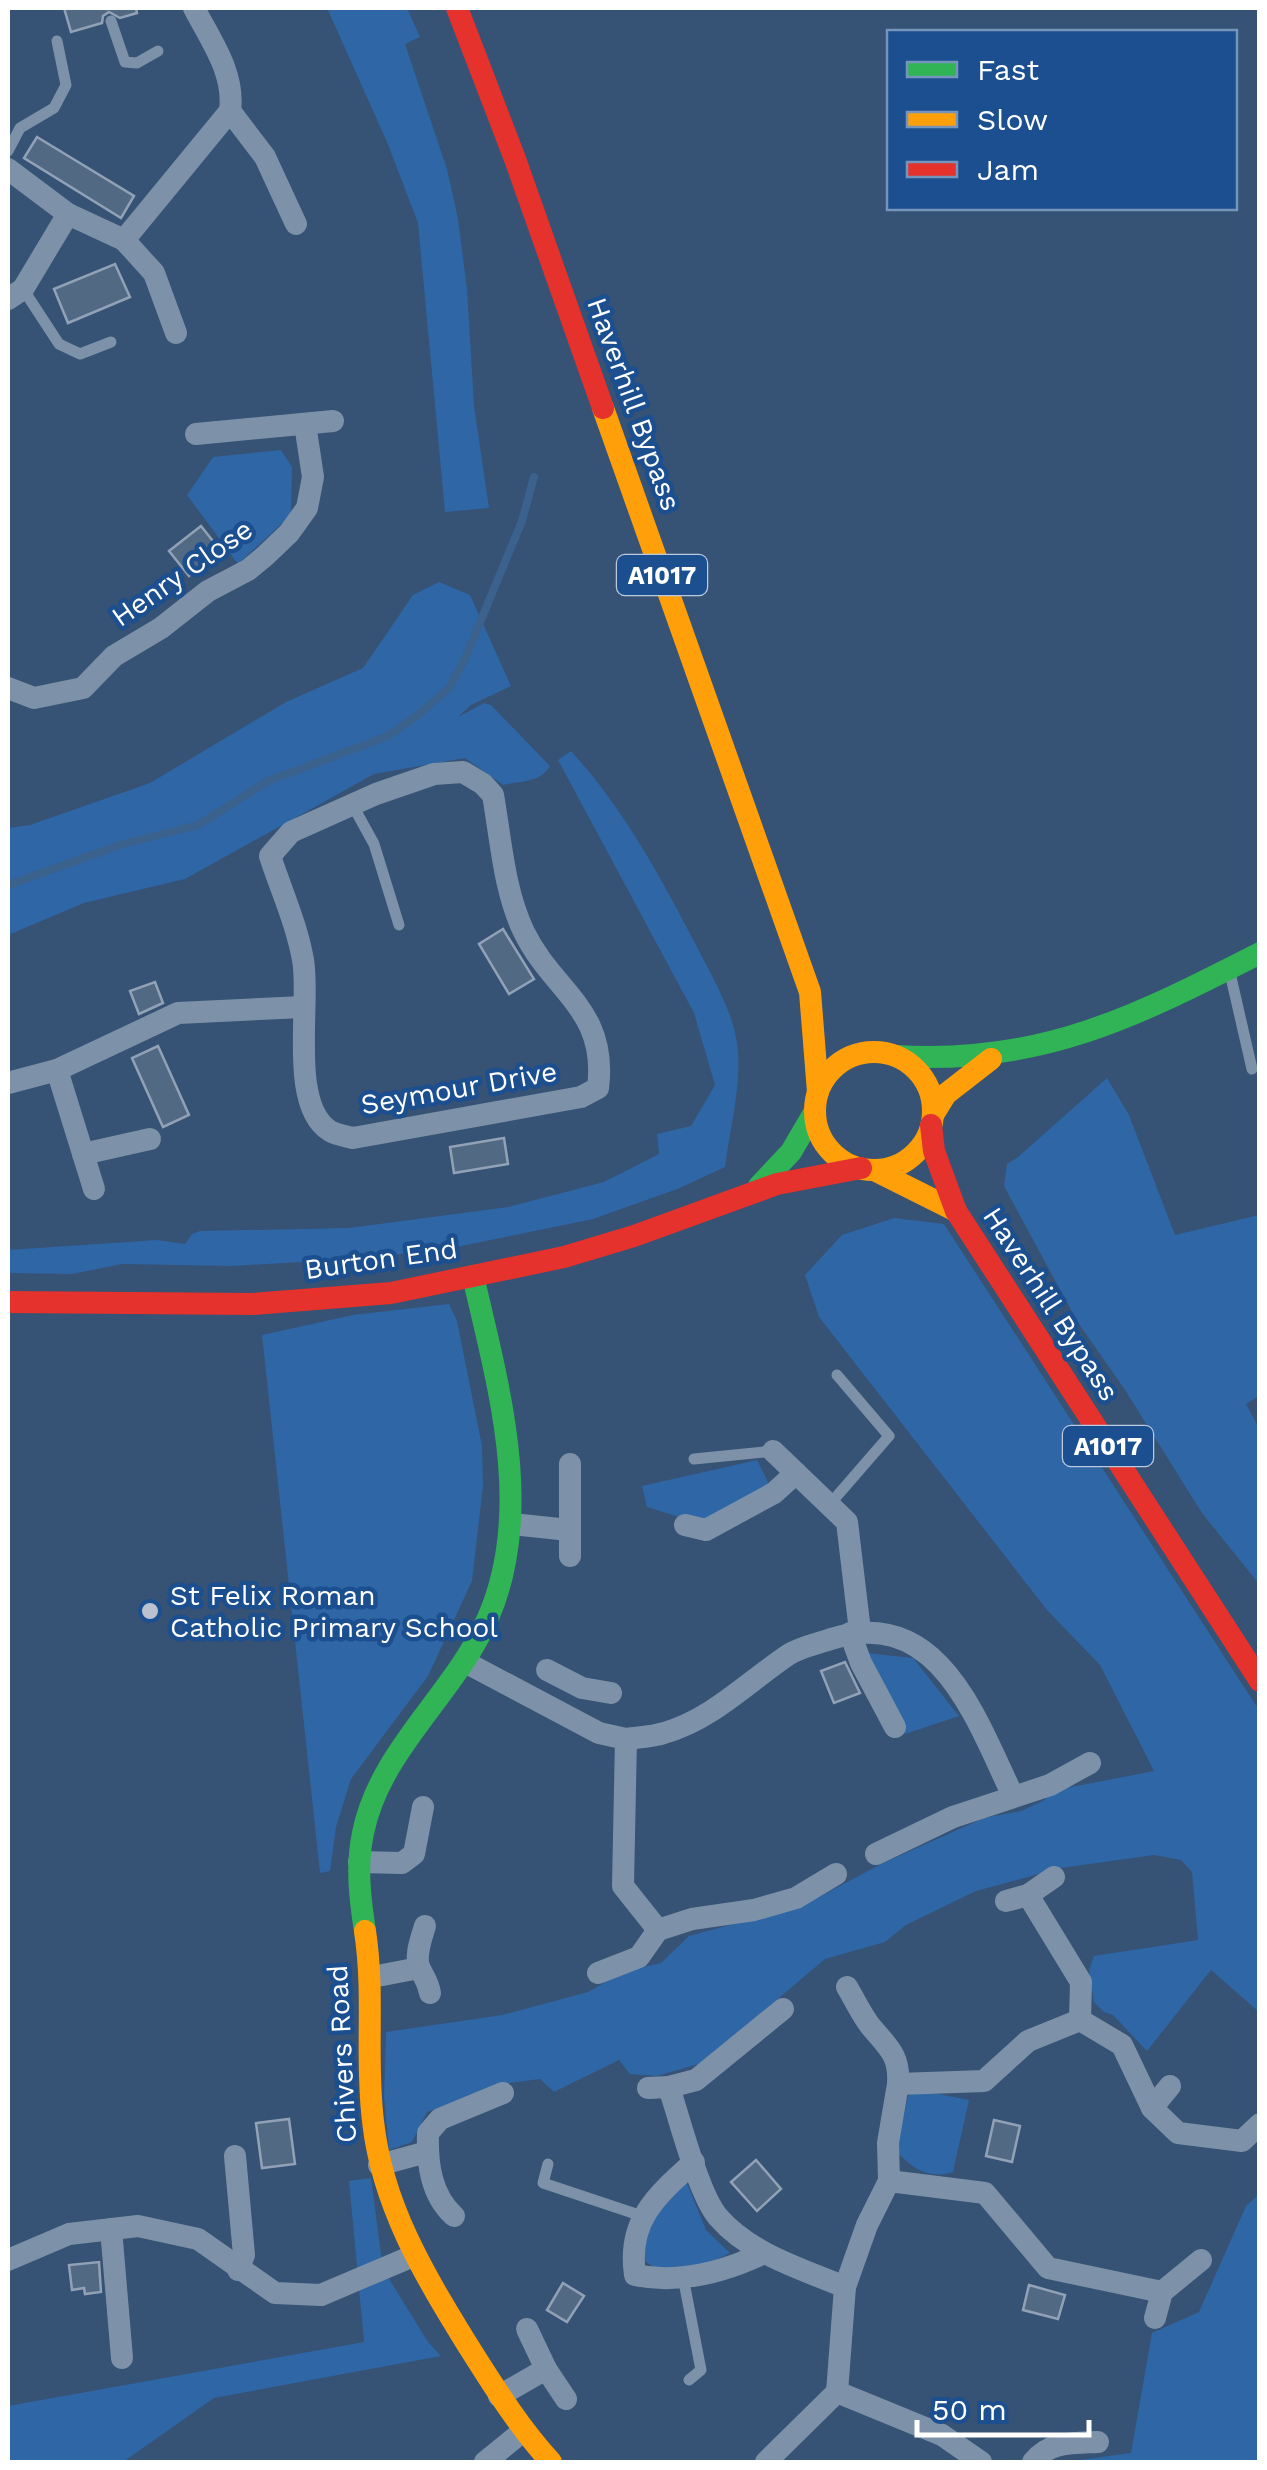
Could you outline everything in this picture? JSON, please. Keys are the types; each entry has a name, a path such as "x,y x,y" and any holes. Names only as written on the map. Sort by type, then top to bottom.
{"street":[{"path":"124,240 230,111 233,90 194,8"},
{"name":"Haverhill Bypass","path":"457,8 515,159 810,992 816,1101"},
{"path":"230,111 265,157 296,224"},
{"path":"8,169 68,214 124,240 154,273 176,333"},
{"path":"15,294 68,214"},
{"path":"196,434 334,421"},
{"name":"Henry Close","path":"8,688 34,698 83,688 114,656 265,556 307,508 312,477 305,424"},
{"name":"Seymour Drive","path":"463,772 483,784 493,796 512,903 525,935 592,1025 600,1068 598,1088 582,1096 352,1138 332,1133 319,1122 308,1098 302,1007 304,964 270,856 290,832 352,804 434,774 463,772"},
{"path":"991,1058 946,1094 924,1142 910,1157 893,1166 868,1169 842,1161 828,1148 818,1130 816,1101 827,1075 858,1054 942,1061 991,1058 1103,1028 1260,953"},
{"name":"Haverhill Bypass","path":"810,992 838,1026 886,1054"},
{"path":"8,1083 57,1070 178,1013 302,1007"},
{"path":"886,1054 912,1066 924,1080 931,1097 932,1120"},
{"path":"57,1070 94,1188"},
{"name":"Burton End","path":"751,1192 776,1173 793,1152 816,1101"},
{"name":"Haverhill Bypass","path":"932,1120 934,1151 956,1211 1260,1681"},
{"path":"83,1154 150,1139"},
{"name":"Haverhill Bypass","path":"868,1169 956,1211"},
{"name":"Burton End","path":"8,1302 142,1305 283,1302 382,1294 567,1256 784,1182 868,1169"},
{"name":"Chivers Road","path":"474,1276 505,1419 512,1524 507,1557 488,1618 465,1662 397,1754 368,1812 358,1862 360,1914 372,1977 370,2089 387,2195 413,2256 522,2432 550,2462"},
{"path":"773,1451 847,1522 861,1663 894,1727"},
{"path":"570,1464 570,1556"},
{"path":"685,1526 706,1530 774,1493 796,1473"},
{"path":"512,1524 569,1530"},
{"path":"465,1662 599,1733 626,1739 665,1733 704,1716 793,1651 855,1632 896,1637 925,1650 968,1701 1013,1796"},
{"path":"547,1670 582,1688 611,1693"},
{"path":"567,1716 582,1688"},
{"path":"626,1739 623,1886 658,1930"},
{"path":"876,1854 954,1817 1050,1784 1090,1762"},
{"path":"358,1862 402,1864 414,1854 424,1807"},
{"path":"598,1973 639,1957 658,1930 796,1898 836,1874"},
{"path":"1054,1877 1017,1898 1081,1982 1080,2020"},
{"path":"424,1926 418,1946 419,1968 428,1978 430,1993"},
{"path":"372,1977 419,1968"},
{"path":"766,2462 837,2392 845,2287 867,2225 890,2181 888,2143 900,2066 894,2050 870,2026 847,1987"},
{"path":"783,2010 696,2080 659,2088 717,2216 764,2253 845,2287"},
{"path":"898,2084 984,2080 1028,2041 1080,2020"},
{"path":"1080,2020 1122,2046 1152,2108 1178,2133 1242,2140 1260,2124"},
{"path":"1152,2108 1170,2086"},
{"path":"454,2216 443,2206 430,2175 428,2133 440,2119 503,2093"},
{"path":"380,2165 428,2152"},
{"path":"235,2156 244,2256 238,2270"},
{"path":"694,2162 654,2198 631,2247 635,2275 662,2281 734,2267 764,2253"},
{"path":"890,2181 985,2193 1048,2268 1162,2292"},
{"path":"8,2260 69,2234 138,2226 198,2239 275,2293 321,2295 413,2256"},
{"path":"111,2229 122,2358"},
{"path":"1155,2318 1162,2292 1202,2260"},
{"path":"527,2329 566,2399"},
{"path":"499,2396 546,2369"},
{"path":"837,2392 942,2435 981,2462"},
{"path":"485,2462 522,2432"},
{"path":"1034,2462 1040,2453 1060,2444 1098,2442"}],"lane":[{"path":"111,21 125,62 136,63 158,51"},
{"path":"8,151 20,128 54,108 66,85 57,42"},
{"path":"15,294 58,344 80,354 111,342"},
{"path":"352,804 374,844 399,925"},
{"path":"1230,968 1252,1069"},
{"path":"830,1504 889,1436 837,1374"},
{"path":"694,1459 773,1451"},
{"path":"548,2164 543,2183 645,2217"},
{"path":"682,2277 701,2370 689,2380"}],"shaded area":[{"path":"327,8 407,8 420,37 405,44 447,169 458,219 474,406 489,508 445,512 418,223 387,142"},
{"path":"281,450 292,467 291,515 238,564 187,495 213,457"},
{"path":"439,582 470,595 511,686 471,705 458,717 484,703 491,705 550,766 546,772 503,785 465,758 374,774 185,879 84,903 8,935 8,828 30,825 150,783 286,702 363,668 413,595"},
{"path":"571,751 640,844 729,1013 736,1037 738,1069 725,1167 680,1188 593,1219 447,1249 232,1266 122,1264 72,1274 8,1273 8,1250 157,1240 185,1244 200,1231 349,1228 508,1207 604,1182 659,1154 657,1134 691,1126 715,1085 694,1013 558,760"},
{"path":"1107,1078 1129,1115 1175,1235 1259,1215 1259,1396 1246,1404 1259,1428 1259,1584 1202,1513 1077,1321 1004,1186 1007,1164"},
{"path":"894,1218 944,1224 1259,1710 1259,2012 1211,1970 1147,2051 1113,2015 1094,2002 1089,1970 1094,1956 1198,1940 1192,1872 1181,1860 1154,1855 1061,1868 976,1891 906,1925 885,1942 825,1959 702,2063 657,2076 630,2074 619,2060 554,2092 540,2079 509,2083 427,2112 412,2142 389,2150 384,2097 386,2032 502,2015 588,1992 625,1971 661,1963 689,1936 804,1905 881,1864 984,1818 1021,1811 1056,1790 1154,1771 1100,1665 1047,1610 819,1317 805,1275 842,1235"},
{"path":"449,1304 457,1321 482,1446 483,1486 472,1581 428,1676 351,1779 336,1827 330,1871 320,1873 262,1335 353,1315"},
{"path":"757,1460 770,1486 701,1524 647,1507 642,1486"},
{"path":"866,1653 913,1658 959,1716 905,1734"},
{"path":"918,2090 969,2100 953,2172 921,2171 896,2151 908,2096"},
{"path":"371,2178 383,2269 428,2342 441,2356 214,2398 123,2462 8,2462 8,2406 364,2342 349,2181"},
{"path":"686,2181 706,2230 730,2253 710,2263 658,2270 646,2262 640,2251 661,2204"},
{"path":"1259,2194 1259,2462 1065,2462 1131,2453 1152,2333 1199,2312 1246,2206"}],"building":[{"path":"64,8 136,8 137,13 120,18 109,12 102,23 71,32"},
{"path":"37,137 134,196 121,218 24,158"},
{"path":"115,264 130,297 68,323 54,289"},
{"path":"201,526 220,550 189,576 169,551"},
{"path":"503,929 534,979 509,994 479,944"},
{"path":"155,982 163,1003 139,1014 130,991"},
{"path":"158,1046 189,1115 163,1127 132,1058"},
{"path":"504,1138 508,1164 454,1173 450,1147"},
{"path":"845,1662 860,1693 834,1703 821,1671"},
{"path":"289,2119 295,2164 262,2168 256,2123"},
{"path":"994,2120 1020,2126 1012,2162 986,2156"},
{"path":"756,2160 781,2189 757,2211 731,2182"},
{"path":"99,2262 101,2292 85,2294 84,2288 72,2290 69,2265"},
{"path":"563,2283 584,2296 567,2322 547,2310"},
{"path":"1029,2285 1065,2295 1058,2319 1023,2310"}],"waterway":[{"path":"8,885 120,845 198,825 268,781 388,736 418,715 449,688 464,661 522,521 534,477"}],"traffic: fast":[{"path":"896,1056 996,1053 1085,1032 1171,997 1260,953"},
{"path":"759,1186 791,1152 815,1111"},
{"path":"365,1931 360,1858 372,1803 401,1748 474,1646 502,1577 509,1534 508,1447 473,1276"}],"traffic: slow":[{"path":"603,408 810,992 818,1092"},
{"path":"874,1052 907,1062 923,1078 933,1111 923,1144 907,1160 874,1170 841,1160 825,1144 815,1111 825,1078 841,1062 874,1052"},
{"path":"933,1115 946,1094 991,1059"},
{"path":"874,1170 956,1211"},
{"path":"365,1931 373,2121 395,2210 421,2265 467,2344 517,2420 551,2462"}],"traffic: jam":[{"path":"457,8 603,408"},
{"path":"931,1125 934,1151 956,1211 1260,1681"},
{"path":"8,1302 252,1304 391,1293 564,1257 777,1184 861,1168"}],"place":[{"name":"St Felix Roman Catholic Primary School","path":"150,1611"}]}
